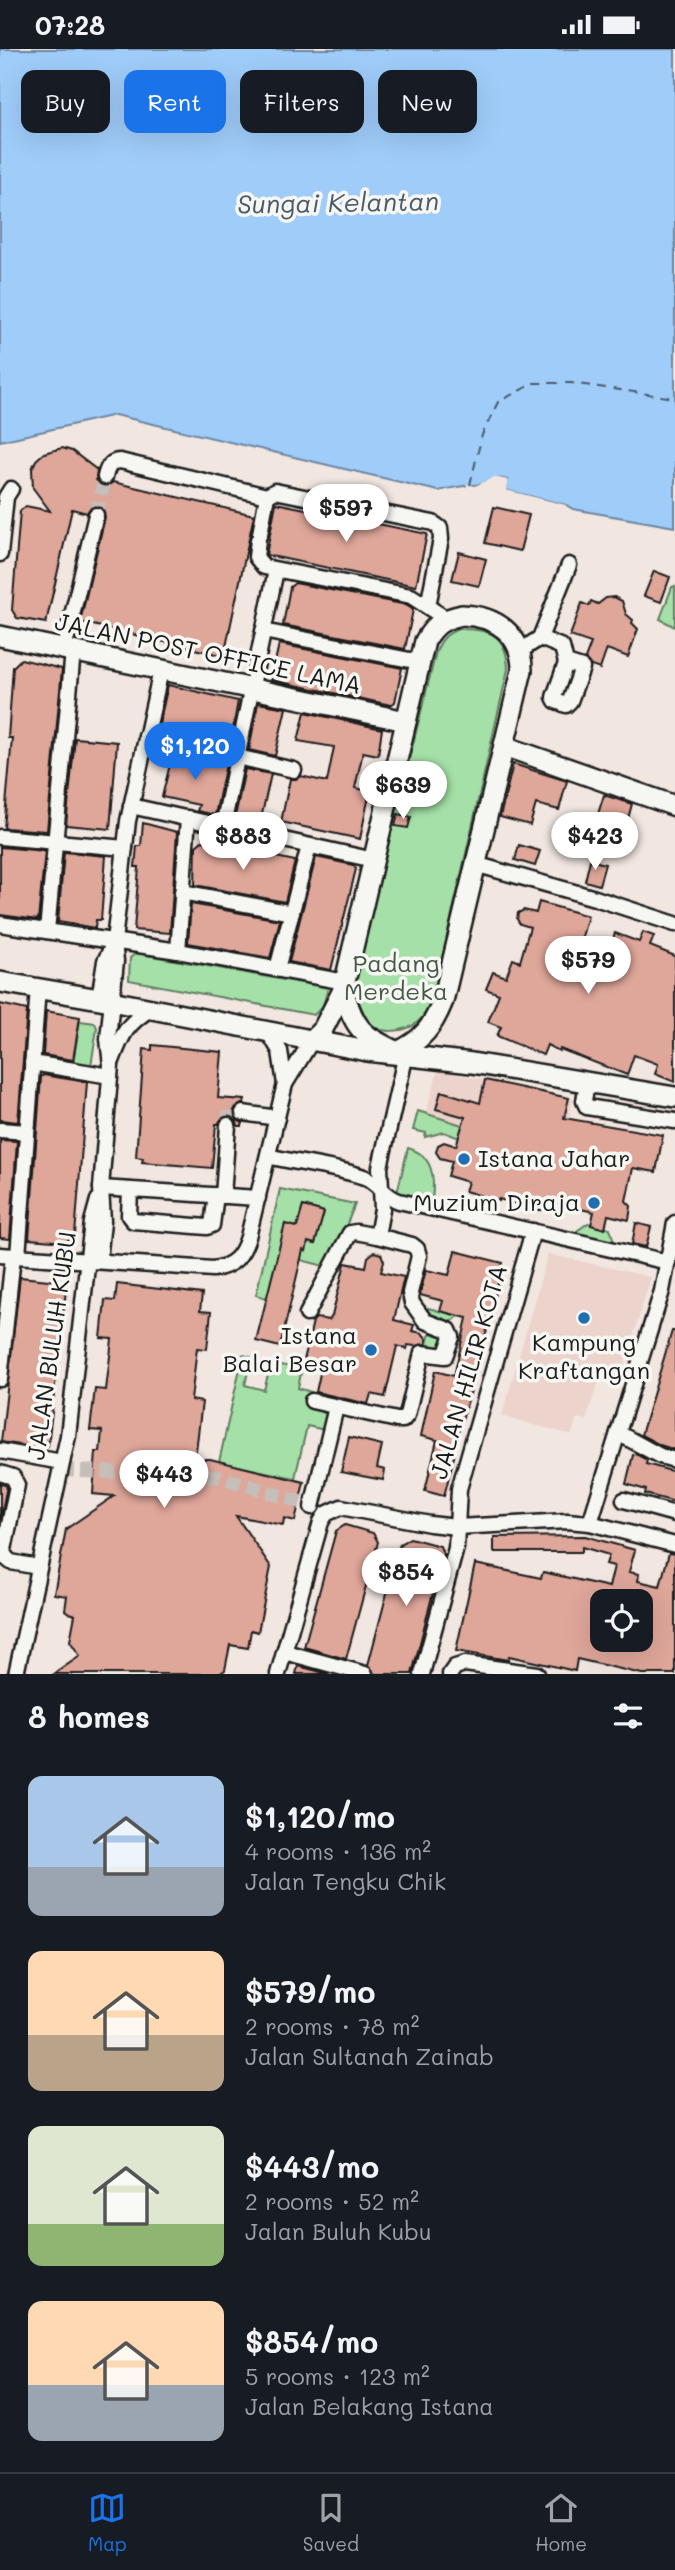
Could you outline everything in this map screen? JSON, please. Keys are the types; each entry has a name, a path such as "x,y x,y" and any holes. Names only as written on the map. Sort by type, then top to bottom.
{"main road":[{"path":"312,1041 323,1029 344,986 425,641 433,627 445,618 462,615 488,618 511,633 520,651 522,670 437,1015 424,1035 402,1053"},
{"name":"JALAN POST OFFICE LAMA","path":"0,636 406,721"},
{"path":"503,746 675,807"},
{"path":"0,982 152,1008 368,1051 472,1063 675,1097"},
{"path":"344,986 358,1028 367,1037 402,1053"}],"street":[{"path":"105,477 112,462 120,461 267,496 276,491 437,525 442,533 428,607"},
{"path":"0,554 6,497 11,489"},
{"path":"267,496 256,554 260,564 276,570 411,596 445,618"},
{"path":"47,931 68,650 96,515"},
{"path":"520,651 540,638 569,565"},
{"path":"223,826 276,570"},
{"path":"263,631 420,661"},
{"path":"540,638 562,647 566,663"},
{"name":"JALAN BULUH KUBU","path":"16,1674 68,1436 93,1261 92,1222 101,1188 110,1070 105,1000 116,961 114,941 131,806 160,670"},
{"path":"146,736 294,770"},
{"path":"131,806 374,860"},
{"path":"178,951 188,818"},
{"path":"0,837 125,848"},
{"path":"276,969 309,846"},
{"path":"475,864 675,924"},
{"path":"183,892 292,913"},
{"path":"0,924 178,951 276,969 344,986"},
{"path":"0,1379 10,1256 27,1132 38,988"},
{"name":"JALAN BULUH KUBU","path":"110,1070 126,1029 152,1008"},
{"path":"267,1030 279,1051 285,1084"},
{"path":"10,1256 213,1269 226,1267 237,1260 248,1237 285,1084 312,1041"},
{"path":"377,1237 382,1209 380,1167 402,1053"},
{"path":"32,1063 110,1070"},
{"path":"587,1082 584,1101 587,1107 675,1121"},
{"path":"243,1113 277,1118"},
{"path":"130,1190 129,1216 133,1221 207,1227 212,1225 219,1195 228,1125"},
{"path":"0,1130 27,1132"},
{"path":"268,1156 308,1166 326,1166 365,1177 395,1201 668,1262"},
{"path":"101,1188 258,1198"},
{"path":"590,1523 662,1291 675,1223"},
{"name":"JALAN HILIR KOTA","path":"422,1674 456,1548 459,1489 533,1231"},
{"path":"307,1314 350,1233 377,1237 412,1245 417,1249 419,1256 410,1293 411,1303 425,1321 449,1330 452,1338 445,1356 422,1353 407,1415 403,1419 397,1420 312,1401"},
{"path":"312,1507 336,1407"},
{"path":"618,1433 660,1456 675,1460"},
{"path":"0,1451 62,1462"},
{"path":"0,1473 13,1477 18,1485 4,1550 5,1557 11,1562 38,1567"},
{"path":"624,1500 675,1514"},
{"path":"278,1674 321,1522 326,1514 341,1507 457,1527 567,1521 590,1523 675,1545"},
{"path":"285,1652 365,1674"},
{"path":"450,1674 461,1664 504,1672 537,1674"}],"shaded area":[{"path":"438,1070 573,1099 566,1128 473,1128 426,1113"},
{"name":"Kampung Kraftangan","path":"548,1254 651,1277 618,1386 599,1380 586,1420 577,1418 571,1435 502,1416"}],"green space":[{"path":"675,586 675,627 660,619 672,587"},
{"name":"Padang Merdeka","path":"458,629 479,630 495,636 504,648 508,669 433,998 426,1013 416,1023 401,1030 383,1030 368,1024 359,1014 354,998 355,976 436,652 444,638"},
{"path":"136,953 328,988 323,1006 314,1015 129,980 130,958"},
{"path":"80,1021 95,1023 97,1028 91,1066 73,1063"},
{"path":"418,1111 462,1125 459,1138 444,1132 425,1137 426,1133 413,1130"},
{"path":"408,1148 427,1161 432,1175 432,1200 397,1193"},
{"path":"280,1189 355,1204 331,1263 324,1266 278,1254 267,1298 256,1295","holes":["303,1206 324,1212 315,1244 308,1242 306,1251 300,1239 282,1234 285,1224 297,1227"]},
{"path":"588,1223 610,1228 614,1242 574,1233"},
{"path":"428,1308 459,1316 450,1323 433,1318 427,1312"},
{"path":"430,1333 445,1337 443,1351 426,1348"},
{"path":"243,1355 251,1357 245,1385 264,1390 269,1371 273,1372 279,1365 302,1368 298,1388 311,1392 308,1407 328,1414 325,1430 307,1426 295,1478 219,1462"}],"water":[{"name":"Sungai Kelantan","path":"0,49 675,49 675,527 573,509 505,490 508,480 492,479 479,485 438,491 115,415 0,441"}],"pier":[{"path":"494,477 508,480 506,490 566,505 565,508 504,493 504,482 495,480 476,489 466,488 467,484 475,486"}],"building":[{"path":"62,448 72,451 97,470 96,480 102,486 113,482 254,515 224,656 80,622 105,517 103,509 98,506 90,508 87,513 72,509 46,623 17,618 12,610 20,511 26,506 50,511 33,488 32,469 36,460 44,453"},
{"path":"276,503 427,534 416,586 266,555"},
{"path":"494,507 529,515 520,551 485,543"},
{"path":"459,552 486,559 479,586 452,580"},
{"path":"654,571 670,577 661,602 644,596"},
{"path":"295,583 407,605 413,610 405,649 283,625 290,587"},
{"path":"614,597 622,601 626,614 638,629 628,657 607,649 600,669 591,666 585,659 591,643 570,636 582,603 589,606 591,601 598,604 606,598"},
{"path":"279,644 402,668 395,702 391,705 271,680"},
{"path":"21,659 62,669 47,831 4,828 12,738 8,738 13,667"},
{"path":"168,685 238,701 230,745 158,729"},
{"path":"258,703 286,708 275,756 249,750"},
{"path":"305,712 382,729 378,755 363,752 355,788 370,791 360,839 281,822 290,779 301,776 327,782 334,747 298,741"},
{"path":"75,738 117,742 110,829 66,825"},
{"path":"173,752 226,764 215,815 197,811 199,805 162,797"},
{"path":"513,764 567,781 559,810 536,804 530,825 500,817"},
{"path":"245,769 271,774 260,823 235,817"},
{"path":"604,795 632,804 626,826 597,817"},
{"path":"398,814 411,817 408,828 395,826"},
{"path":"143,823 177,832 170,933 134,930 139,867 135,867 137,846 141,846"},
{"path":"202,841 295,861 285,902 195,885 196,846"},
{"path":"519,845 540,851 535,866 515,860"},
{"path":"0,847 45,851 38,920 0,915"},
{"path":"64,852 106,856 101,920 96,920 95,928 58,922"},
{"path":"316,857 353,865 356,869 331,970 289,962"},
{"path":"590,860 605,864 599,885 585,881"},
{"path":"539,902 588,916 577,954 603,964 615,933 639,942 643,932 654,936 650,946 675,956 675,1082 655,1074 658,1064 634,1055 627,1075 547,1045 543,1055 497,1036 501,1027 488,1022 499,994 486,989 493,972 506,977 513,959 520,962 530,927 520,924 518,913 524,910 536,913"},
{"path":"191,904 280,920 270,958 188,943"},
{"path":"0,1004 27,1010 18,1122 0,1120"},
{"path":"46,1011 80,1017 73,1060 43,1055"},
{"path":"152,1045 222,1052 218,1098 245,1100 233,1112 237,1120 243,1123 242,1126 238,1126 236,1120 229,1116 223,1117 216,1124 212,1168 142,1162 143,1158 136,1157 144,1049 152,1050"},
{"path":"43,1075 87,1082 75,1235 66,1242 29,1239"},
{"path":"485,1080 569,1098 564,1118 663,1135 656,1172 633,1168 626,1201 631,1206 629,1220 608,1215 605,1229 591,1225 594,1212 550,1202 547,1210 538,1210 521,1202 517,1204 499,1201 465,1191 468,1182 448,1176 452,1161 440,1158 436,1152 438,1145 444,1142 456,1146 465,1117 436,1109 441,1091 480,1103"},
{"path":"0,1140 17,1141 10,1239 0,1238"},
{"path":"303,1206 324,1212 315,1244 308,1242 306,1251 303,1250 280,1347 256,1341 285,1224 297,1227"},
{"path":"636,1223 651,1227 646,1247 632,1244"},
{"path":"455,1251 503,1263 477,1371 452,1452 455,1453 444,1496 425,1491 437,1440 421,1436 435,1371 454,1376 467,1318 440,1311 443,1301 420,1293 426,1270 449,1275"},
{"path":"374,1252 381,1254 384,1261 381,1272 404,1277 394,1320 414,1325 412,1331 422,1333 427,1339 426,1344 408,1345 407,1349 397,1346 385,1397 371,1394 368,1404 316,1392 321,1369 303,1365 313,1321 316,1318 329,1320 332,1316 345,1263 366,1267 368,1257"},
{"path":"20,1277 58,1281 66,1290 48,1446 45,1449 1,1442"},
{"path":"117,1284 202,1294 200,1311 211,1312 207,1349 197,1348 191,1400 202,1402 195,1459 210,1459 304,1482 295,1521 284,1518 283,1525 236,1516 271,1567 258,1632 251,1630 248,1648 230,1645 225,1670 219,1674 54,1674 80,1656 70,1641 75,1615 65,1610 67,1596 54,1594 66,1529 114,1496 93,1494 96,1452 100,1452 102,1431 90,1430 95,1389 106,1390 112,1339 101,1338 105,1300 115,1301"},
{"path":"672,1331 675,1331 675,1450 641,1435"},
{"path":"349,1437 382,1445 377,1468 385,1470 383,1480 341,1472"},
{"path":"633,1455 647,1460 646,1464 675,1472 675,1502 645,1494 646,1490 626,1484"},
{"path":"0,1483 7,1486 0,1520"},
{"path":"345,1525 373,1533 378,1542 346,1659 304,1647 336,1531"},
{"path":"585,1536 635,1550 629,1572 639,1574 638,1581 660,1586 669,1553 675,1554 675,1674 642,1674 577,1659 575,1671 509,1656 508,1660 456,1651 475,1564 541,1578 543,1572 609,1587 614,1566 606,1564 609,1555 582,1547 582,1552 494,1552 494,1537"},
{"path":"410,1538 440,1546 443,1554 412,1674 374,1674 368,1665 400,1544"},
{"path":"298,1666 329,1674 296,1674"}],"ferry route":[{"path":"470,485 482,435 498,402 534,383 571,383 675,398"}],"tunnel":[{"path":"96,515 105,477"},
{"path":"228,1125 229,1111 243,1113"},
{"path":"60,1470 220,1477 304,1503 326,1514"}],"place":[{"name":"Istana Jahar","path":"464,1159"},
{"name":"Muzium Diraja","path":"594,1203"},
{"name":"Kampung Kraftangan","path":"584,1318"},
{"name":"Istana Balai Besar","path":"371,1350"}]}
